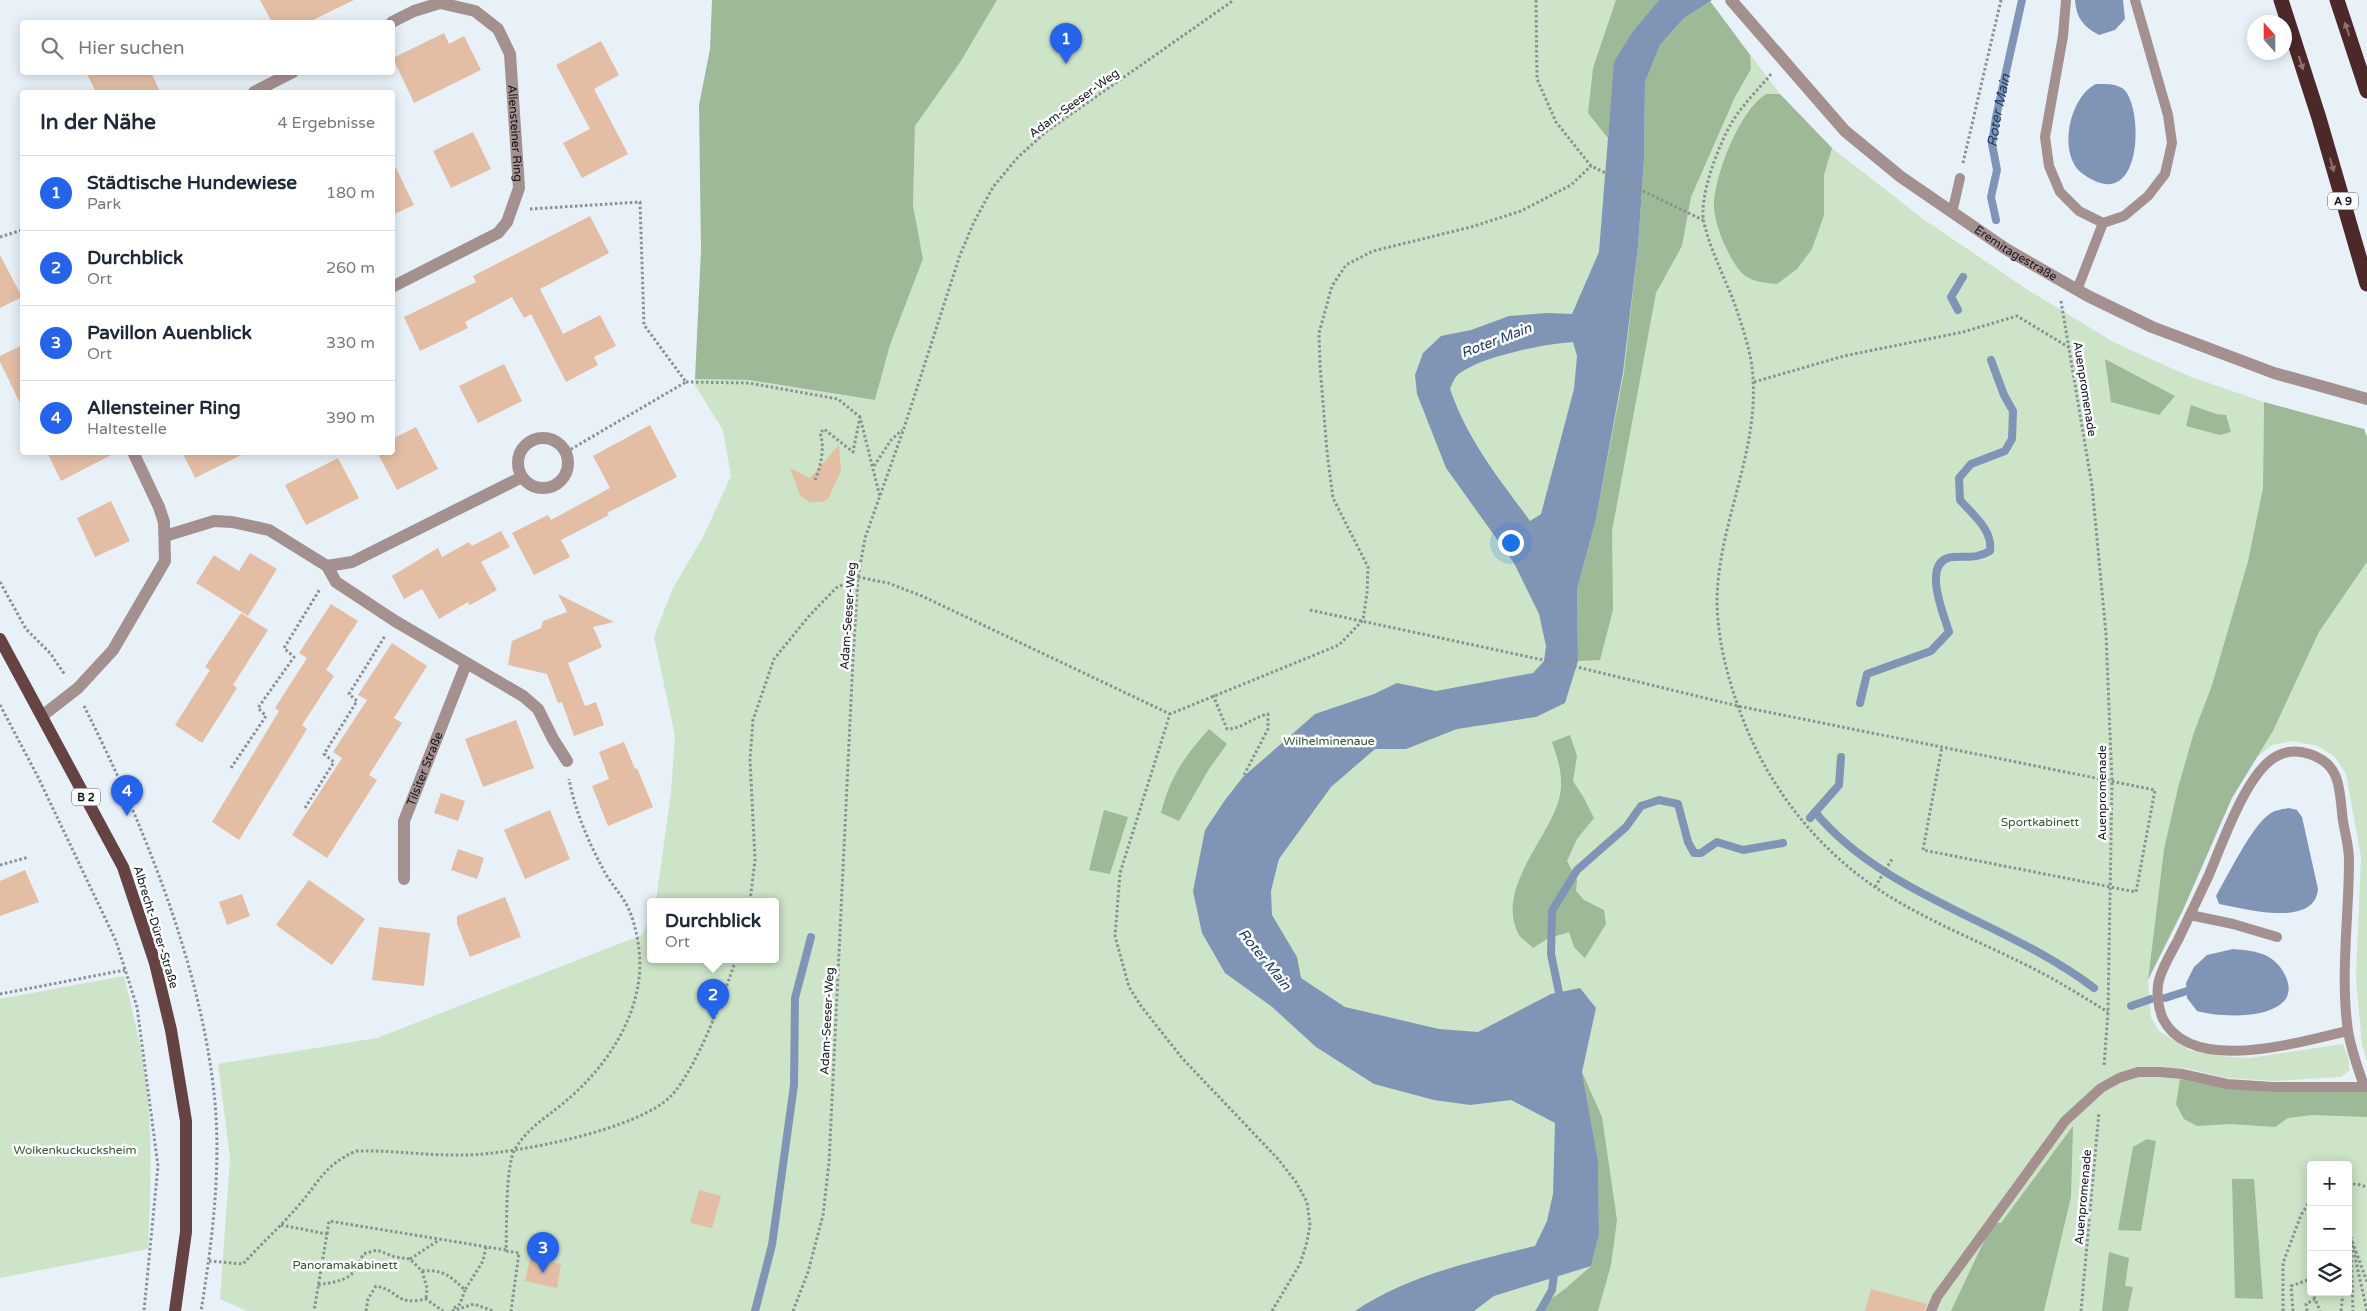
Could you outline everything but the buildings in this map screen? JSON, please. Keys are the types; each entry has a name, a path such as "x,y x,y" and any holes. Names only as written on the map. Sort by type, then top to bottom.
{"highway":[{"name":"A 9","path":"2281,0 2319,118 2367,284"},
{"path":"2337,0 2367,91"}],"main road":[{"name":"Albrecht-Dürer-Straße","path":"0,639 123,866 155,963 171,1030 186,1121 186,1232 176,1311"}],"street":[{"name":"Eremitagestraße","path":"1731,0 1778,64 1845,131 1901,177 1952,214 1999,244 2078,290 2152,327 2274,373 2367,399"},
{"name":"Allensteiner Ring","path":"395,20 440,1 475,11 498,29 510,54 519,188 507,222 498,233 395,285"},
{"path":"258,90 287,75"},
{"path":"541,438 549,438 560,444 566,452 567,470 558,483 547,488 538,487 528,483 522,476 519,468 519,458 522,450 530,442 541,438"},
{"path":"42,716 78,688 113,650 165,561 165,536 159,507 134,455"},
{"path":"328,569 352,562 522,476"},
{"path":"165,536 214,521 232,522 269,530 328,569 336,582 395,621 523,696 538,709 553,739 567,761"},
{"name":"Tilsiter Straße","path":"404,879 404,822 466,664"}],"lane":[{"path":"2066,0 2063,36 2045,137 2049,166 2060,192 2079,211 2103,223 2124,216 2148,196 2165,174 2172,143 2168,115 2135,0"},
{"path":"1952,214 1960,178"},
{"path":"2078,290 2103,223"},
{"path":"1931,1311 1937,1297 2065,1121 2101,1088 2118,1078 2138,1072 2182,1074 2227,1084 2273,1087 2366,1086 2348,1031 2345,976 2349,858 2336,777 2327,764 2313,754 2294,752 2277,756 2262,767 2238,805 2190,915 2158,981 2161,1014 2167,1026 2179,1036 2188,1042 2211,1049 2248,1051 2276,1047 2348,1031"},
{"path":"2190,915 2277,936"}],"path":[{"name":"Adam-Seeser-Weg","path":"794,1311 808,1272 823,1215 829,1163 858,577 865,538 904,428 960,255 974,222 993,187 1018,157 1047,131 1234,0"},
{"path":"1536,0 1537,79 1556,122 1591,166 1702,220"},
{"path":"1960,178 2001,0"},
{"path":"1778,64 1731,123 1707,178 1702,220 1744,334 1754,382 1750,432 1736,499 1727,531 1717,600 1722,653 1738,706 1766,769 1802,819 1833,853 1875,887 1947,928 2040,972 2108,1012"},
{"path":"1272,1311 1300,1264 1310,1225 1307,1202 1296,1182 1278,1159 1182,1058 1129,987 1115,936 1120,872 1170,714 1339,644 1362,620 1367,593 1368,566 1333,498 1327,452 1319,333 1332,286 1346,265 1373,251 1471,226 1522,210 1571,185 1591,166"},
{"path":"512,211 640,202 644,325 686,382"},
{"path":"0,237 20,231"},
{"name":"Auenpromenade","path":"2056,278 2070,348 2092,486 2106,634 2112,782 2108,1012 2081,1311"},
{"path":"1754,382 1844,356 1964,332 2018,316 2070,348"},
{"path":"566,452 686,382 748,383 838,399 860,418 874,466 880,497"},
{"path":"815,480 819,472 822,440 820,433 824,429 853,452 860,418"},
{"path":"874,466 891,440 904,428"},
{"path":"231,768 266,716 258,708 294,657 284,648 328,569"},
{"path":"750,898 755,860 750,760 753,720 764,684 774,659 809,616 836,588 858,577 888,583 922,596 1170,714"},
{"path":"0,582 26,629 50,653"},
{"path":"1310,610 1581,668 1738,706 1942,747 2112,782 2155,790 2136,892 1923,850 1942,747"},
{"path":"305,808 334,762 324,754 357,701 349,694 395,621"},
{"path":"1213,695 1227,729 1235,729 1257,716 1268,714 1268,729 1243,777"},
{"path":"0,705 78,859 116,941 137,1007 158,1166 144,1311"},
{"path":"506,1250 510,1168 515,1150 533,1126 568,1100 610,1054 633,1008 638,985 639,949 632,917 626,903 602,869 592,846 571,791 567,761"},
{"path":"0,865 29,857"},
{"path":"1875,887 1892,859"},
{"path":"209,1261 243,1264 300,1205 325,1169 340,1158 356,1151 468,1155 515,1150 608,1129 650,1112 672,1096 685,1076 718,1005 734,963"},
{"path":"0,994 126,970"},
{"path":"2352,1184 2367,1187"},
{"path":"2283,1311 2283,1264 2301,1215 2307,1205"},
{"path":"315,1311 329,1221 519,1253 511,1311"},
{"path":"280,1225 327,1234"},
{"path":"410,1259 440,1239"},
{"path":"2352,1241 2367,1282"},
{"path":"2352,1244 2367,1311"},
{"path":"451,1311 460,1304 465,1290 482,1261 486,1247"},
{"path":"318,1285 342,1280 357,1271 363,1254 377,1250 395,1257 410,1259 422,1270 427,1288 426,1299"},
{"path":"2351,1251 2353,1311"},
{"path":"422,1270 436,1270 447,1273 465,1290"},
{"path":"2293,1311 2291,1286 2306,1279"},
{"path":"366,1311 368,1299 376,1286 388,1289 397,1298 410,1302 426,1299 443,1311"},
{"path":"2314,1296 2320,1311"},
{"path":"2341,1311 2343,1296"},
{"path":"2307,1311 2306,1304 2315,1299"},
{"path":"451,1311 474,1304 492,1311"}],"green space":[{"path":"712,0 997,0 961,61 915,126 913,205 923,259 890,345 875,400 749,380 695,379 701,250 699,105 710,49"},
{"name":"Wilhelminenaue","path":"997,0 1709,0 1780,94 1832,148 1923,219 2025,288 2115,343 2191,377 2264,402 2263,488 2248,561 2212,685 2194,732 2164,849 2148,980 2151,1017 2158,1030 2189,1050 2220,1056 2249,1058 2343,1044 2349,1061 2349,1071 2341,1077 2274,1081 2227,1078 2184,1068 2180,1079 2227,1088 2274,1092 2367,1092 2367,1311 247,1311 220,1299 230,1158 218,1064 377,1038 642,935 647,924 647,963 779,963 779,898 656,898 671,792 675,736 654,637 672,590 704,535 731,476 723,430 695,385 695,379 749,380 875,400 890,345 923,259 913,205 915,126 961,61"},
{"path":"1616,0 1659,0 1633,31 1611,105 1608,138 1588,113 1593,68"},
{"path":"1710,1 1750,55 1751,69 1735,97 1691,197 1682,246 1656,293 1612,531 1613,610 1600,660 1578,661 1577,589 1596,519 1624,372 1638,247 1644,159 1645,82 1660,45 1684,18"},
{"path":"1766,94 1780,94 1832,148 1824,175 1824,215 1812,249 1797,269 1777,284 1760,282 1744,275 1728,252 1719,230 1714,210 1719,175 1731,143 1747,113"},
{"path":"2105,359 2175,396 2159,415 2111,402"},
{"path":"2264,402 2364,429 2367,437 2367,562 2319,632 2273,731 2232,798 2183,910 2148,980 2164,849 2178,788 2194,732 2212,685 2248,561 2263,488"},
{"path":"2191,405 2216,414 2226,415 2231,432 2220,435 2186,426"},
{"path":"2367,562 2367,1061 2362,1045 2356,977 2361,857 2346,774 2335,757 2318,746 2292,741 2272,745 2256,758 2273,731 2319,632"},
{"path":"1209,729 1227,744 1209,769 1179,821 1161,813 1165,800 1179,768"},
{"path":"1570,735 1577,756 1573,781 1594,818 1577,839 1567,861 1577,880 1576,891 1584,900 1604,910 1606,924 1585,958 1574,947 1569,932 1547,939 1533,948 1519,935 1513,916 1514,897 1520,878 1558,804 1561,775 1552,742"},
{"path":"1104,810 1128,817 1110,874 1089,870"},
{"name":"Wolkenkuckucksheim","path":"124,976 140,1045 148,1097 151,1165 148,1249 0,1278 0,999"},
{"path":"1582,1072 1602,1117 1617,1220 1611,1265 1598,1311 1534,1311 1565,1289 1591,1266 1599,1235 1598,1160"},
{"path":"2180,1079 2227,1088 2274,1092 2367,1092 2367,1117 2312,1115 2288,1118 2275,1127 2230,1124 2197,1126 2184,1119 2176,1104"},
{"path":"2073,1126 2071,1197 2044,1311 1951,1311 1993,1222 2001,1223"},
{"path":"2147,1139 2156,1141 2141,1231 2118,1230 2133,1147"},
{"path":"2232,1179 2254,1179 2263,1299 2235,1298"},
{"path":"2109,1252 2129,1258 2125,1286 2133,1287 2128,1311 2102,1311"}],"water":[{"path":"1659,0 1712,0 1684,18 1660,45 1645,82 1644,159 1638,247 1623,372 1596,519 1577,589 1578,661 1565,703 1536,717 1457,729 1406,749 1375,749 1331,787 1279,859 1271,891 1272,915 1297,957 1301,978 1345,1007 1439,1029 1478,1032 1551,994 1580,988 1596,1008 1582,1072 1598,1160 1599,1235 1591,1266 1494,1296 1474,1311 1355,1311 1376,1298 1419,1279 1465,1264 1535,1246 1547,1221 1553,1194 1555,1123 1511,1100 1470,1105 1434,1100 1374,1084 1316,1047 1271,1006 1225,973 1202,933 1193,891 1205,830 1243,777 1315,714 1374,694 1397,683 1436,691 1533,673 1544,661 1546,646 1539,614 1514,563 1446,468 1417,394 1415,375 1423,353 1441,336 1471,330 1509,316 1548,313 1572,314 1599,252 1614,62 1633,31","holes":["1573,342 1577,356 1574,389 1541,514 1530,521 1495,474 1475,442 1457,408 1450,389 1460,373 1483,361 1498,356 1546,345"]},
{"path":"2075,0 2123,0 2125,19 2115,30 2099,35 2089,29 2079,17"},
{"path":"2096,84 2119,86 2122,88 2129,97 2134,113 2136,133 2134,153 2128,170 2118,181 2103,184 2083,174 2075,165 2070,154 2069,141 2073,113 2079,101"},
{"path":"2289,808 2297,810 2302,817 2318,889 2314,901 2304,909 2276,913 2260,912 2219,904 2216,896 2254,831 2269,814"},
{"path":"2233,949 2263,954 2278,964 2286,977 2289,991 2287,998 2282,1003 2264,1012 2253,1014 2217,1015 2197,1011 2187,998 2186,983 2194,967 2207,955"}],"waterway":[{"name":"Roter Main","path":"1996,220 1991,197 1997,170 1992,144 1996,117 2022,0"},
{"name":"Roter Main","path":"1958,310 1951,297 1963,277"},
{"name":"Roter Main","path":"1860,703 1867,674 1931,651 1949,632 1939,602 1936,578 1938,568 1943,560 1953,557 1976,556 1990,551 1988,536 1981,523 1960,500 1959,478 1971,464 2005,451 2012,439 2013,411 2004,395 1991,360"},
{"name":"Roter Main","path":"1810,818 1839,785 1841,757"},
{"name":"Roter Main","path":"1561,1002 1551,954 1552,911 1577,870 1626,827 1641,806 1659,800 1678,804 1688,842 1694,853 1701,853 1717,842 1743,850 1783,843"},
{"path":"1815,812 1843,841 1876,866 1948,907 2024,944 2094,988"},
{"path":"755,1311 772,1245 794,1085 795,998 811,937"},
{"path":"2165,998 2187,991"},
{"path":"2131,1006 2151,999"},
{"name":"Roter Main","path":"1540,1311 1552,1290 1555,1267"}],"place":[{"name":"Städtische Hundewiese","path":"1066,64"},
{"name":"Allensteiner Ring","path":"127,816"},
{"name":"Durchblick","path":"713,1020"},
{"name":"Pavillon Auenblick","path":"543,1273"}],"park label":[{"name":"Sportkabinett","path":"2040,822"},
{"name":"Panoramakabinett","path":"345,1265"}]}
